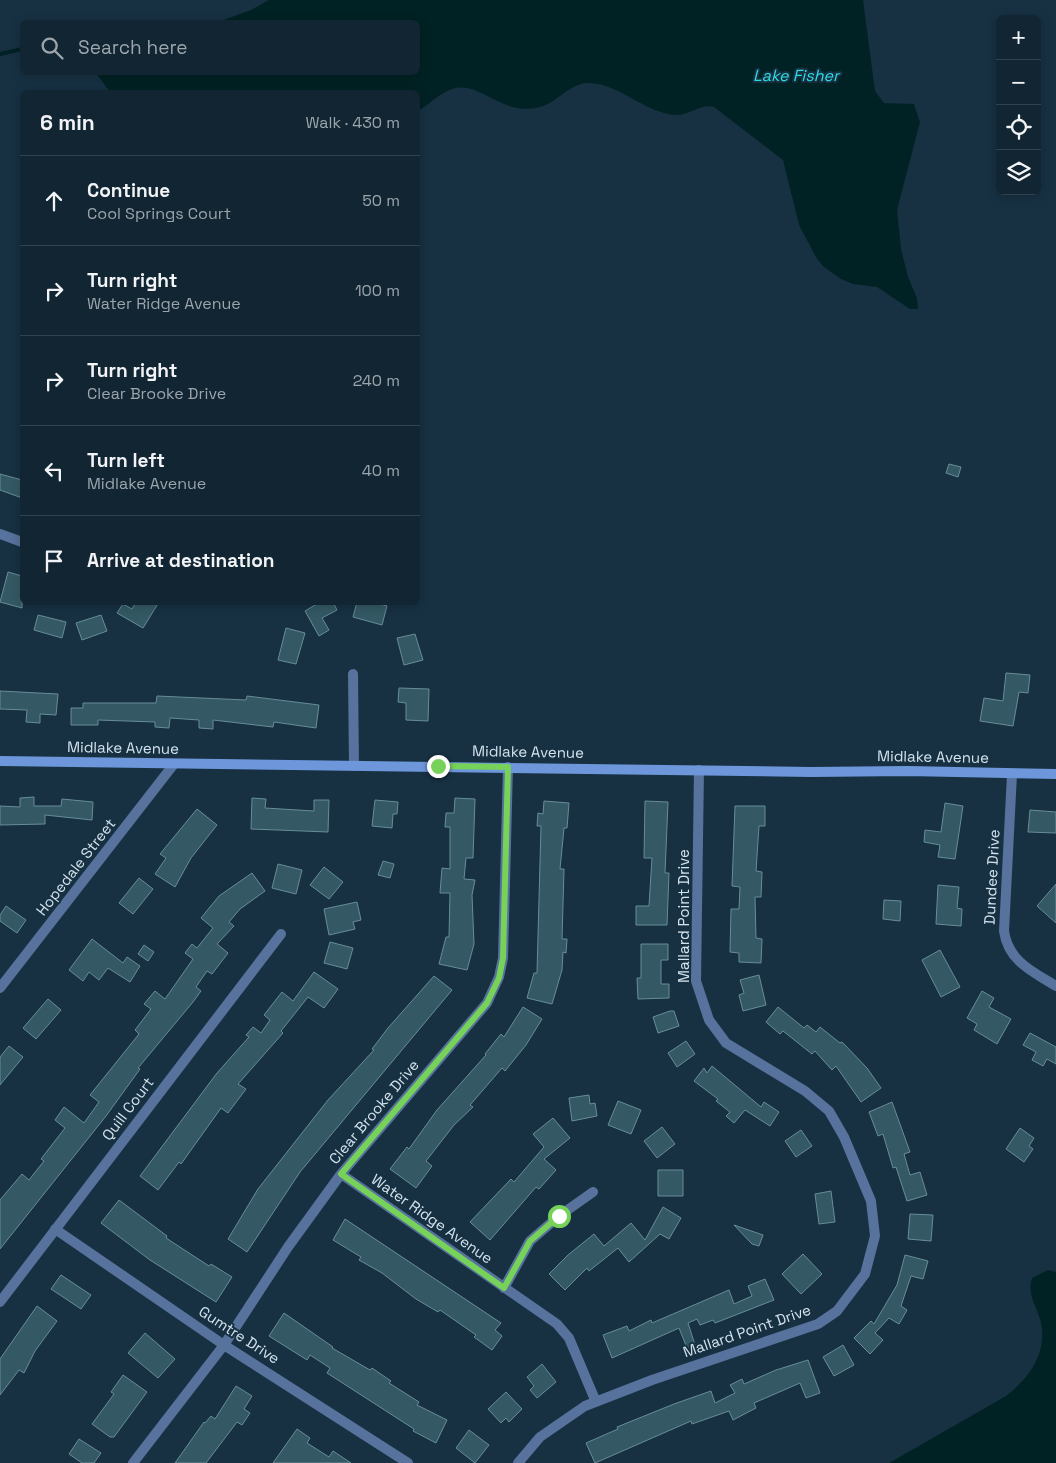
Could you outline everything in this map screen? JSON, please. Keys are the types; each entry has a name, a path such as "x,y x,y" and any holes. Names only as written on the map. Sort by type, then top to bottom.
{"street":[{"path":"0,534 20,541"},
{"path":"353,674 354,766"},
{"name":"Midlake Avenue","path":"0,761 1056,774"},
{"name":"Hopedale Street","path":"0,988 174,764"},
{"name":"Clear Brooke Drive","path":"133,1463 224,1345 288,1247 341,1174 487,1003 499,978 503,958 508,767"},
{"name":"Mallard Point Drive","path":"518,1463 540,1437 585,1406 652,1380 818,1324 837,1310 864,1274 875,1236 871,1201 844,1137 829,1110 805,1090 726,1043 709,1020 696,982 699,770"},
{"name":"Dundee Drive","path":"1012,774 1004,931 1006,944 1018,962 1056,986"},
{"name":"Quill Court","path":"0,1302 280,934"},
{"name":"Water Ridge Avenue","path":"341,1174 557,1324 569,1338 596,1402"},
{"path":"504,1288 530,1241 559,1216 594,1192"},
{"name":"Gumtre Drive","path":"55,1230 224,1345 408,1463"}],"water":[{"name":"Lake Fisher","path":"269,0 863,0 875,91 884,103 914,104 920,122 897,210 901,249 908,277 917,298 918,309 910,309 877,287 853,284 841,279 824,267 817,259 799,225 783,160 714,107 699,108 680,115 663,113 612,88 583,83 571,88 543,106 529,109 506,105 466,88 456,88 441,95 420,110 420,90 109,90 97,75 420,75 420,20 224,20 251,10"},
{"path":"1048,1270 1056,1272 1056,1463 889,1463 1006,1396 1023,1381 1040,1352 1042,1342 1040,1319 1030,1289 1032,1278"}],"building":[{"path":"949,464 961,467 958,477 946,473"},
{"path":"0,474 20,479 20,497 0,490"},
{"path":"8,572 20,575 20,605 22,605 22,608 0,602"},
{"path":"122,605 132,609 134,605 157,605 143,628 117,613"},
{"path":"315,605 334,605 337,610 322,618 329,630 319,636 305,611"},
{"path":"356,605 387,606 382,625 353,617"},
{"path":"38,615 66,622 62,638 34,630"},
{"path":"101,615 107,631 82,640 76,623"},
{"path":"286,628 305,633 296,664 278,660"},
{"path":"415,634 423,660 404,665 397,638"},
{"path":"1006,673 1030,675 1028,693 1019,692 1013,726 980,721 984,698 1003,701"},
{"path":"399,688 429,689 428,721 406,720 406,703 398,702"},
{"path":"0,691 58,694 56,715 40,714 40,723 26,722 27,710 0,709"},
{"path":"157,696 246,700 247,696 319,705 316,728 274,722 273,727 213,720 213,729 199,728 199,720 170,718 169,728 155,727 155,722 98,720 98,725 71,725 71,708 83,708 83,703 156,703"},
{"path":"34,797 34,806 61,806 62,799 93,802 92,820 45,815 45,824 0,825 0,806 20,807 20,798"},
{"path":"252,798 266,799 265,808 314,811 314,800 329,800 328,832 251,829"},
{"path":"455,798 475,799 473,858 466,858 464,879 475,880 472,895 474,944 467,970 439,964 446,937 449,937 450,893 440,893 442,868 450,869 450,827 445,827 446,813 454,813"},
{"path":"375,800 398,802 397,814 393,814 392,828 372,826"},
{"path":"544,801 569,803 567,828 564,828 560,869 564,869 562,939 567,939 566,953 563,952 562,970 552,1004 527,998 534,973 537,973 541,826 537,826 538,813 543,814"},
{"path":"645,801 668,802 665,873 669,873 667,925 636,925 636,906 649,906 652,858 644,858"},
{"path":"945,803 963,806 955,859 938,857 940,845 924,842 925,830 941,832"},
{"path":"735,806 765,806 765,826 759,826 756,871 762,872 761,897 755,897 756,938 762,939 761,963 739,962 739,953 730,952 731,909 739,909 740,887 732,886"},
{"path":"197,809 217,825 191,858 175,887 155,874 166,858 160,854"},
{"path":"1030,810 1056,812 1056,833 1028,832"},
{"path":"383,861 394,864 390,878 378,875"},
{"path":"278,864 302,870 296,894 272,888"},
{"path":"324,867 343,882 329,899 310,885"},
{"path":"252,873 265,891 240,909 229,922 234,926 217,944 228,953 212,974 207,971 196,987 201,991 193,1002 138,1068 140,1069 106,1116 0,1249 0,1200 22,1174 29,1180 44,1161 41,1159 65,1128 55,1120 64,1107 84,1123 99,1102 90,1095 139,1034 135,1030 151,1009 144,1004 155,991 165,999 193,959 185,953 192,944 197,948 213,928 201,918 219,896"},
{"path":"139,878 153,889 133,914 119,903"},
{"path":"1056,884 1056,923 1037,906"},
{"path":"938,885 959,887 957,908 962,909 961,926 936,924"},
{"path":"884,900 901,901 900,921 883,919"},
{"path":"357,902 361,920 353,922 355,929 329,935 324,909"},
{"path":"6,906 26,920 17,933 0,921 0,915"},
{"path":"92,939 123,963 127,957 140,966 130,982 108,968 99,980 89,972 83,981 69,970"},
{"path":"330,942 353,948 347,969 324,963"},
{"path":"641,944 668,944 668,960 661,960 661,984 669,984 669,998 638,999 637,978 641,978"},
{"path":"144,945 154,952 148,961 138,954"},
{"path":"940,950 960,987 941,997 922,960"},
{"path":"314,972 338,989 324,1008 308,997 281,1031 283,1033 238,1084 246,1089 228,1113 221,1108 181,1164 179,1162 158,1190 140,1176 217,1073 249,1037 246,1035 253,1027 261,1033 270,1020 264,1015 282,992 293,1001"},
{"path":"759,975 766,1005 743,1011 739,995 744,993 740,980"},
{"path":"434,976 452,990 300,1172 247,1252 228,1239 258,1189 328,1100 374,1050 372,1049 388,1028"},
{"path":"982,991 994,998 989,1007 1011,1019 997,1044 974,1030 977,1024 967,1018"},
{"path":"48,999 61,1010 36,1039 23,1028"},
{"path":"523,1007 542,1019 526,1045 505,1071 502,1068 470,1105 473,1107 454,1125 426,1161 432,1166 416,1188 390,1169 407,1147 409,1149 437,1110 486,1055 501,1034 504,1037"},
{"path":"778,1007 804,1028 807,1025 816,1032 820,1027 840,1043 842,1042 867,1068 881,1088 861,1102 836,1066 832,1070 815,1051 812,1054 783,1031 780,1034 766,1022"},
{"path":"674,1011 679,1026 658,1033 653,1017"},
{"path":"1030,1033 1056,1047 1056,1064 1047,1059 1043,1066 1032,1060 1036,1052 1023,1045"},
{"path":"686,1041 695,1054 677,1067 668,1053"},
{"path":"9,1046 23,1057 0,1085 0,1057"},
{"path":"712,1066 761,1107 764,1102 779,1112 770,1126 745,1110 734,1123 726,1116 730,1112 716,1101 718,1099 694,1081 704,1068 707,1073"},
{"path":"589,1095 590,1104 595,1103 597,1116 572,1121 569,1098"},
{"path":"618,1101 641,1110 631,1134 608,1125"},
{"path":"892,1102 910,1152 904,1154 910,1175 920,1172 927,1195 907,1201 896,1167 893,1168 883,1134 878,1136 869,1112"},
{"path":"553,1118 570,1138 544,1159 556,1170 539,1189 536,1187 490,1240 470,1222 511,1179 514,1182 544,1147 533,1134"},
{"path":"662,1127 675,1144 657,1158 644,1141"},
{"path":"1020,1128 1034,1138 1029,1146 1033,1149 1024,1162 1006,1149"},
{"path":"801,1130 812,1146 796,1157 785,1141"},
{"path":"658,1170 683,1170 683,1196 658,1196"},
{"path":"831,1191 835,1222 819,1224 815,1194"},
{"path":"119,1200 167,1236 166,1238 209,1266 211,1264 232,1277 216,1302 150,1260 101,1223"},
{"path":"663,1207 681,1218 669,1239 660,1234 629,1262 618,1248 589,1271 587,1268 565,1290 549,1274 568,1255 594,1234 604,1246 631,1223 645,1240"},
{"path":"910,1214 933,1215 931,1241 908,1239"},
{"path":"345,1219 501,1323 495,1330 502,1336 492,1350 474,1337 476,1335 440,1310 438,1312 416,1299 382,1273 359,1260 361,1257 333,1240"},
{"path":"734,1225 763,1235 759,1246 752,1244"},
{"path":"803,1254 822,1274 801,1294 782,1274"},
{"path":"905,1255 928,1261 923,1279 911,1276 901,1306 907,1310 899,1324 889,1318 875,1333 883,1340 870,1354 854,1338 871,1321 874,1324 897,1285"},
{"path":"61,1275 91,1295 81,1309 51,1289"},
{"path":"765,1279 774,1300 715,1323 713,1320 700,1325 697,1319 688,1323 695,1345 687,1348 679,1328 612,1358 603,1335 627,1326 629,1331 651,1320 652,1323 729,1290 734,1304 752,1296 748,1286"},
{"path":"37,1306 57,1321 35,1351 24,1373 19,1370 0,1395 0,1359"},
{"path":"284,1313 332,1348 370,1370 372,1368 391,1381 389,1383 419,1402 417,1405 447,1420 436,1443 413,1431 414,1429 327,1373 330,1368 310,1355 307,1360 269,1336"},
{"path":"145,1333 175,1359 158,1378 128,1353"},
{"path":"843,1345 854,1365 834,1376 823,1357"},
{"path":"808,1360 820,1393 806,1398 800,1383 754,1403 756,1408 733,1420 729,1411 692,1424 691,1421 595,1463 586,1443 618,1429 617,1427 711,1391 715,1403 735,1393 730,1385 742,1379 744,1384 776,1370"},
{"path":"542,1364 556,1382 537,1398 530,1390 534,1386 527,1377"},
{"path":"123,1375 147,1392 114,1437 110,1437 92,1424 114,1394 111,1392"},
{"path":"236,1386 252,1396 244,1409 250,1413 242,1425 237,1422 206,1463 175,1463 204,1422 211,1416 215,1419"},
{"path":"506,1392 522,1409 509,1422 506,1418 501,1423 488,1409"},
{"path":"297,1429 310,1438 307,1443 329,1457 333,1451 351,1463 273,1463"},
{"path":"469,1430 489,1445 475,1463 456,1448"},
{"path":"79,1439 101,1453 94,1463 82,1463 69,1454"}],"waterway":[{"path":"0,54 20,49"}],"route":[{"path":"438,766 508,767 503,958 499,978 487,1003 341,1174 504,1288 530,1241 559,1216"}]}
